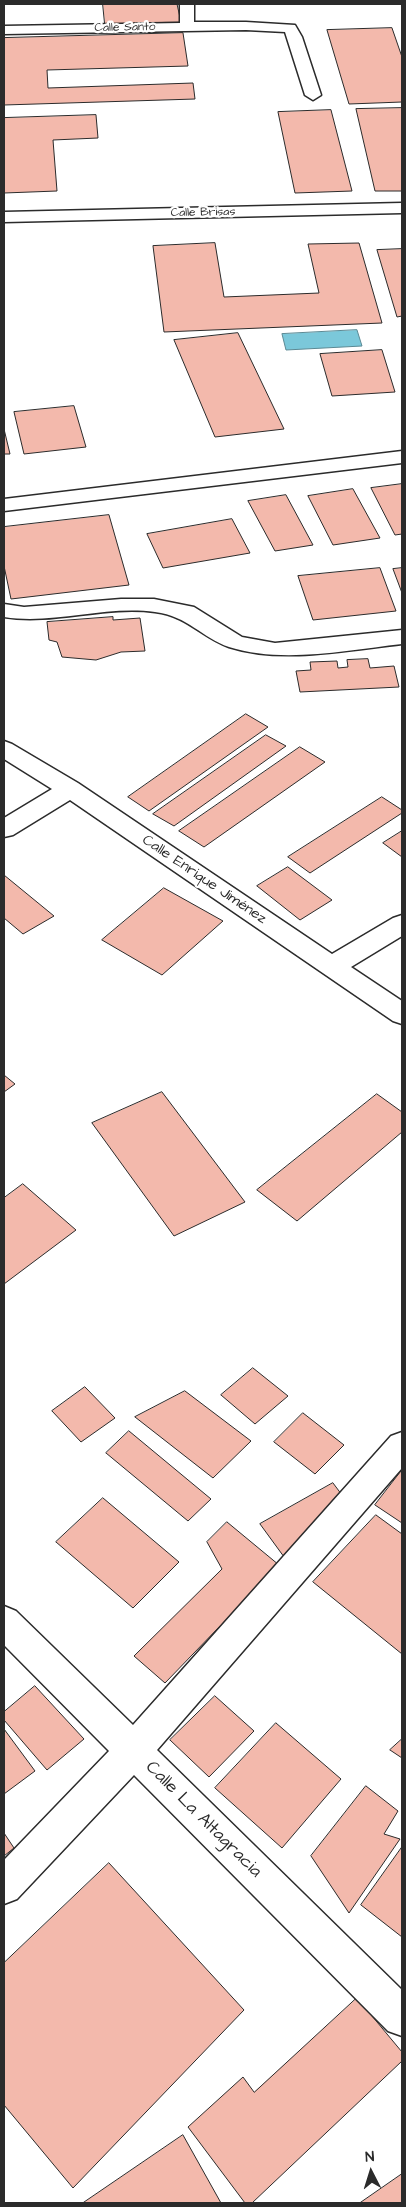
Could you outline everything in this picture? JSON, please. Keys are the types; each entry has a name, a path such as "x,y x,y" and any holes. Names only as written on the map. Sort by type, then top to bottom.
{"street":[{"path":"187,4 187,27"},
{"name":"Calle Santo","path":"4,30 246,26 290,28 313,95"},
{"name":"Calle Brisas","path":"4,218 402,208"},
{"path":"4,505 402,457"},
{"path":"4,611 24,614 121,605 154,605 186,612 235,642 276,650 402,637"},
{"name":"Calle Enrique Jiménez","path":"4,748 70,789 402,1014"},
{"path":"4,829 70,789"},
{"path":"331,967 402,924"},
{"path":"4,1886 134,1751 402,1446"},
{"name":"Calle La Altagracia","path":"4,1622 402,2017"}],"water":[{"path":"357,330 362,346 286,350 282,334"}],"building":[{"path":"103,4 177,4 181,22 105,24"},
{"path":"392,28 402,57 402,102 349,104 327,30"},
{"path":"183,33 188,66 47,70 48,88 193,83 195,99 4,105 4,38"},
{"path":"402,108 402,191 375,191 356,109"},
{"path":"331,110 352,191 295,193 278,112"},
{"path":"96,115 98,138 53,140 57,191 4,193 4,118"},
{"path":"215,243 224,297 319,293 308,244 359,243 382,323 164,332 153,246"},
{"path":"402,249 402,316 397,317 377,250"},
{"path":"238,333 284,429 215,437 174,340"},
{"path":"382,350 395,392 332,396 320,354"},
{"path":"74,406 86,447 24,454 14,412"},
{"path":"4,429 10,454 4,454"},
{"path":"402,484 402,534 395,535 371,488"},
{"path":"353,489 380,538 333,545 308,496"},
{"path":"286,495 313,545 275,551 248,501"},
{"path":"109,515 129,585 11,599 4,566 4,527"},
{"path":"232,519 250,553 163,568 147,534"},
{"path":"380,568 396,611 313,620 298,576"},
{"path":"402,568 402,593 393,569"},
{"path":"113,617 113,620 140,618 145,651 121,652 96,660 62,657 57,642 49,640 47,622"},
{"path":"368,659 370,668 394,666 399,687 300,692 296,671 311,670 310,662 337,661 338,668 348,667 347,660"},
{"path":"246,714 268,727 149,811 128,797"},
{"path":"266,735 286,746 174,826 153,814"},
{"path":"300,747 325,762 204,847 179,831"},
{"path":"382,797 402,810 402,813 310,873 288,857"},
{"path":"402,831 402,857 383,843"},
{"path":"288,867 332,900 300,920 257,886"},
{"path":"4,875 54,916 23,934 4,918"},
{"path":"164,888 223,921 162,975 102,940"},
{"path":"4,1075 15,1084 4,1092"},
{"path":"162,1092 245,1202 174,1236 92,1123"},
{"path":"377,1094 402,1112 402,1132 297,1221 257,1190"},
{"path":"23,1184 76,1230 4,1284 4,1198"},
{"path":"253,1368 288,1396 255,1424 221,1395"},
{"path":"85,1387 115,1418 81,1442 52,1411"},
{"path":"185,1391 251,1441 213,1478 135,1417"},
{"path":"303,1413 344,1445 315,1474 274,1442"},
{"path":"129,1431 211,1499 188,1521 106,1453"},
{"path":"402,1470 402,1523 375,1505"},
{"path":"333,1483 345,1499 287,1561 260,1524"},
{"path":"103,1498 179,1562 133,1608 56,1542"},
{"path":"376,1515 402,1534 402,1654 313,1582"},
{"path":"227,1522 279,1565 165,1683 134,1656 222,1569 207,1542"},
{"path":"35,1686 84,1739 47,1770 4,1720 4,1712"},
{"path":"215,1696 254,1731 209,1777 170,1740"},
{"path":"276,1723 341,1779 282,1848 215,1788"},
{"path":"4,1729 35,1771 4,1794"},
{"path":"402,1739 402,1758 390,1750"},
{"path":"366,1786 398,1811 384,1834 400,1839 349,1913 311,1856"},
{"path":"4,1833 14,1848 4,1856"},
{"path":"402,1847 402,1937 361,1905"},
{"path":"109,1863 244,2010 73,2188 4,2105 4,1963"},
{"path":"357,1998 402,2052 402,2061 252,2203 245,2203 188,2127 243,2077 254,2092"},
{"path":"183,2135 221,2203 83,2203"},
{"path":"402,2174 402,2203 360,2203"}]}
